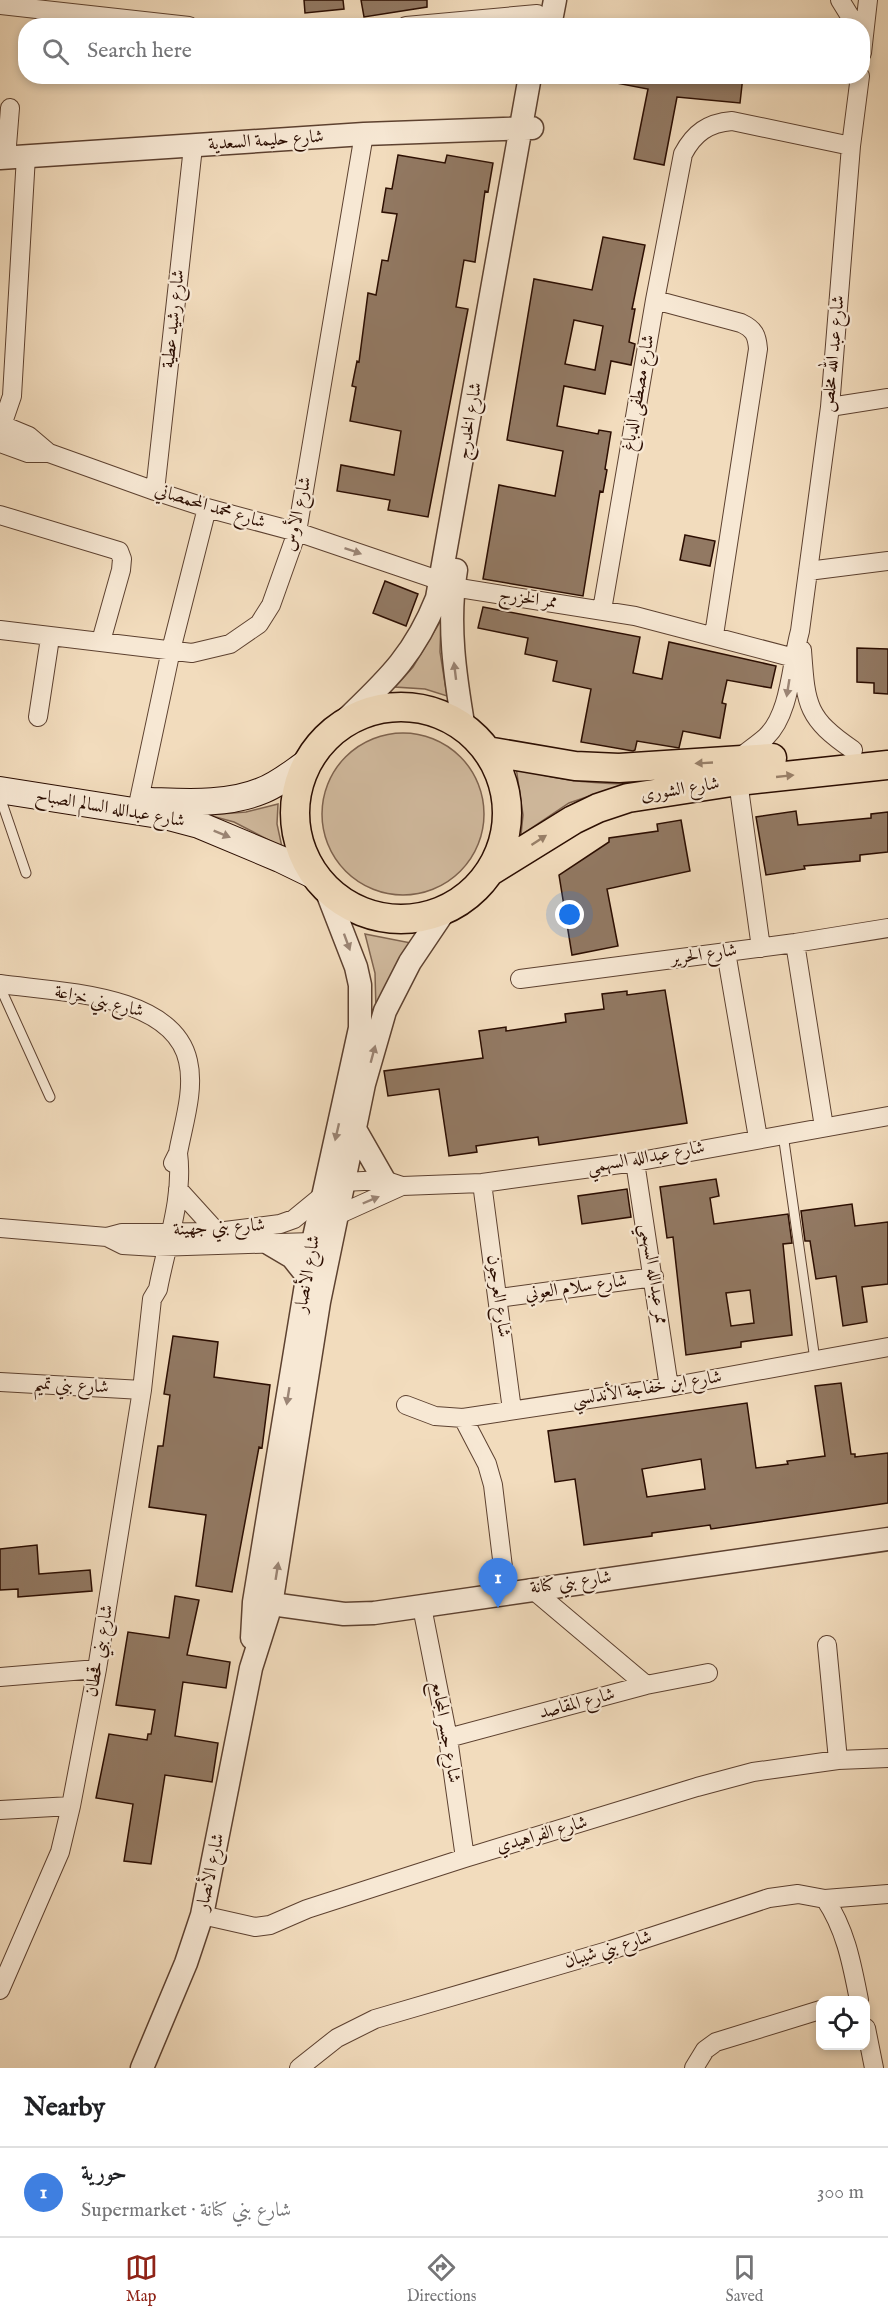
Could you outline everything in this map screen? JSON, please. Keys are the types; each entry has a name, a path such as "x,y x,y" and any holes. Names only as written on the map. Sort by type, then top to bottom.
{"main road":[{"path":"399,708 439,715 464,729 487,751 501,780 507,812 503,843 489,872 470,894 445,910 411,919 379,917 349,905 321,882 303,852 295,822 297,795 308,762 334,731 364,714 399,708"},
{"name":"شارع الشورى","path":"489,872 551,832 598,808 737,771 888,746"},
{"name":"شارع الشورى","path":"487,751 575,766 619,768 737,771 888,765"},
{"name":"شارع عبدالله السالم الصباح","path":"0,778 139,800 189,802 241,797 277,783 308,762"},
{"name":"شارع عبدالله السالم الصباح","path":"0,790 165,816 199,825 280,859 321,882"}],"street":[{"path":"514,18 541,16 555,0"},
{"path":"840,0 849,18"},
{"path":"865,18 868,0"},
{"path":"0,5 117,18"},
{"name":"شارع الخدرج","path":"464,729 453,652 447,584 526,128 529,84"},
{"name":"شارع الخدرج","path":"526,128 539,84"},
{"name":"شارع عبد الله مخلص","path":"737,771 778,720 785,705 797,659 830,407 851,146 859,84"},
{"path":"1,426 12,396 10,108"},
{"name":"شارع مصطفى الدباغ","path":"602,610 655,300 683,154 690,142 702,130 716,123 732,121 851,146"},
{"name":"شارع حليمة السعدية","path":"11,157 193,147 364,134 526,128"},
{"name":"شارع الأوس","path":"0,630 50,638 101,641 192,653 230,644 250,632 271,605 297,532 364,134"},
{"name":"شارع رشيد عطية","path":"155,491 193,147"},
{"path":"655,300 741,322 753,328 757,338 756,360 714,635"},
{"path":"830,407 888,398"},
{"name":"شارع محمد المحمصاني","path":"1,426 29,436 49,453"},
{"name":"شارع محمد المحمصاني","path":"0,443 28,453 49,453 155,491 207,508 297,532 447,584"},
{"path":"139,800 171,650 207,508"},
{"path":"0,515 119,551 122,559 121,570 101,641"},
{"path":"808,571 888,561"},
{"name":"شارع الخدرج","path":"334,731 397,669 412,649 447,584"},
{"name":"ممر الخزرج","path":"447,584 602,610"},
{"path":"602,610 714,635 797,659"},
{"path":"38,717 50,638"},
{"name":"شارع عبد الله مخلص","path":"797,659 806,698 814,717 830,735 853,750"},
{"path":"737,771 761,948"},
{"name":"شارع الأنصار","path":"142,2068 186,1963 202,1915 263,1603 300,1368 313,1242 360,1028 361,1004 356,967 321,882"},
{"name":"شارع الأنصار","path":"300,1368 340,1214 344,1182 364,1084 385,1011 410,962 445,910"},
{"name":"شارع الحرير","path":"520,980 761,948 888,928"},
{"path":"795,943 824,1127"},
{"path":"726,952 758,1138"},
{"name":"شارع بني خزاعة","path":"0,985 130,1006 153,1015 172,1029 183,1046 189,1063 189,1087 178,1153 180,1169 178,1189 163,1239"},
{"name":"شارع عبدالله السهمي","path":"323,1195 344,1182 482,1183 635,1162 888,1116"},
{"path":"356,1131 393,1183"},
{"name":"شارع بني خزاعة","path":"163,1239 170,1169 178,1153"},
{"name":"ممر عبدالله السهمي","path":"635,1162 669,1387"},
{"name":"شارع عبدالله السهمي","path":"313,1242 328,1230 340,1214 393,1183"},
{"name":"شارع العرجون","path":"482,1183 513,1410"},
{"path":"178,1189 217,1232"},
{"name":"شارع بني جهينة","path":"163,1239 280,1224 294,1219 323,1195"},
{"name":"شارع بني جهينة","path":"0,1228 107,1237 122,1233 163,1239 270,1244 313,1242"},
{"name":"شارع بني قحطان","path":"0,1990 60,1852 71,1806 97,1670 142,1390 152,1299 148,1288 163,1239"},
{"path":"270,1244 292,1257 308,1277"},
{"name":"شارع سلام العوني","path":"499,1298 654,1277"},
{"name":"شارع ابن خفاجة الأندلسي","path":"406,1405 435,1416 463,1418 669,1387 888,1347"},
{"name":"شارع بني تميم","path":"0,1383 142,1390"},
{"path":"463,1418 487,1464 493,1485 506,1592"},
{"name":"شارع بني كنانة","path":"263,1603 344,1614 422,1607 531,1588 888,1539"},
{"path":"531,1588 646,1685"},
{"name":"شارع جسر المجامع","path":"422,1607 448,1738 465,1858"},
{"path":"827,1645 838,1760"},
{"path":"0,1677 97,1670"},
{"name":"شارع المقاصد","path":"448,1738 646,1685 708,1673"},
{"name":"شارع الفراهيدي","path":"202,1915 255,1927 270,1925 307,1910 465,1858 753,1772 838,1760 888,1758"},
{"path":"0,1810 71,1806"},
{"name":"شارع بني شيبان","path":"299,2068 337,2038 375,2019 610,1950 769,1898 798,1894 825,1899 888,1894"},
{"path":"825,1899 841,1926 856,1996"},
{"path":"694,2068 705,2050 716,2042 816,2011"},
{"path":"870,2048 874,2068"}],"lane":[{"path":"0,797 26,873"},
{"path":"0,985 50,1096"},
{"path":"783,1134 815,1360"}],"shaded area":[{"path":"441,620 440,652 447,696 425,689 395,687 413,667"},
{"path":"403,733 434,740 448,747 460,757 470,769 477,783 484,814 477,845 470,859 460,871 448,881 434,888 403,895 372,888 358,881 346,871 336,859 329,845 322,814 329,783 336,769 346,757 358,747 372,740"},
{"path":"516,767 570,780 625,784 569,803 521,835 523,815"},
{"path":"278,804 277,824 282,847 234,822 208,815 246,812"},
{"path":"365,934 411,943 376,1011 375,973"}],"building":[{"path":"304,0 343,0 344,9 305,13"},
{"path":"361,0 427,0 427,7 364,17"},
{"path":"621,84 742,84 740,103 677,97 664,165 634,159 648,89"},
{"path":"398,155 445,163 447,155 493,163 488,192 485,191 475,262 464,260 456,307 468,309 428,517 388,510 390,500 337,491 341,465 394,475 401,431 350,421 356,387 352,386 357,361 359,362 368,293 376,295 382,260 388,261 397,214 382,212 386,188 392,189"},
{"path":"603,237 645,245 632,309 635,309 629,342 635,344 631,365 611,361 605,394 564,386 557,426 598,434 599,430 611,432 605,469 607,470 603,492 600,491 583,596 483,579 499,485 555,496 563,451 507,440 534,279 592,290","holes":["574,320 603,326 595,370 565,364"]},
{"path":"685,535 715,541 710,566 680,560"},
{"path":"385,581 418,594 406,626 373,613"},
{"path":"483,607 640,637 633,673 662,679 669,642 776,666 771,688 727,680 722,703 726,704 720,738 683,731 679,748 637,741 633,751 581,742 591,689 553,681 557,661 525,654 528,638 478,628"},
{"path":"857,648 888,649 888,694 874,693 874,683 857,682"},
{"path":"796,811 798,825 871,818 871,814 888,812 888,852 860,855 860,861 804,866 805,869 766,875 756,817"},
{"path":"681,820 690,871 607,889 618,946 572,955 559,875 609,842 609,838 658,831 657,824"},
{"path":"665,990 687,1123 539,1145 538,1137 476,1146 477,1152 449,1156 439,1089 388,1096 384,1071 483,1058 479,1031 506,1027 506,1031 566,1022 565,1014 604,1009 602,994 627,991 627,995"},
{"path":"716,1179 719,1196 710,1198 714,1224 788,1214 792,1243 783,1244 792,1335 741,1342 741,1347 686,1355 673,1237 667,1238 660,1187","holes":["750,1290 754,1323 731,1326 726,1293"]},
{"path":"627,1189 631,1217 582,1224 578,1196"},
{"path":"852,1204 855,1226 888,1222 888,1284 862,1287 867,1322 843,1326 836,1276 816,1279 810,1241 805,1241 801,1211"},
{"path":"173,1336 218,1342 214,1377 270,1385 262,1448 259,1447 232,1592 196,1586 206,1515 149,1507 158,1446 163,1446 170,1395 164,1394"},
{"path":"841,1383 851,1454 855,1454 855,1457 888,1453 888,1503 711,1529 710,1525 652,1533 652,1536 584,1545 575,1479 555,1482 548,1431 747,1403 756,1468 788,1464 787,1461 825,1456 815,1386","holes":["701,1459 705,1489 647,1497 642,1469"]},
{"path":"37,1545 39,1574 90,1570 92,1591 18,1597 18,1589 0,1590 0,1549"},
{"path":"175,1596 199,1600 187,1655 230,1662 226,1688 183,1682 175,1736 218,1743 212,1782 165,1775 151,1864 124,1861 133,1804 96,1798 109,1734 147,1740 148,1734 151,1734 155,1710 116,1705 128,1632 169,1638"}],"place":[{"name":"حورية","path":"498,1608"}]}
